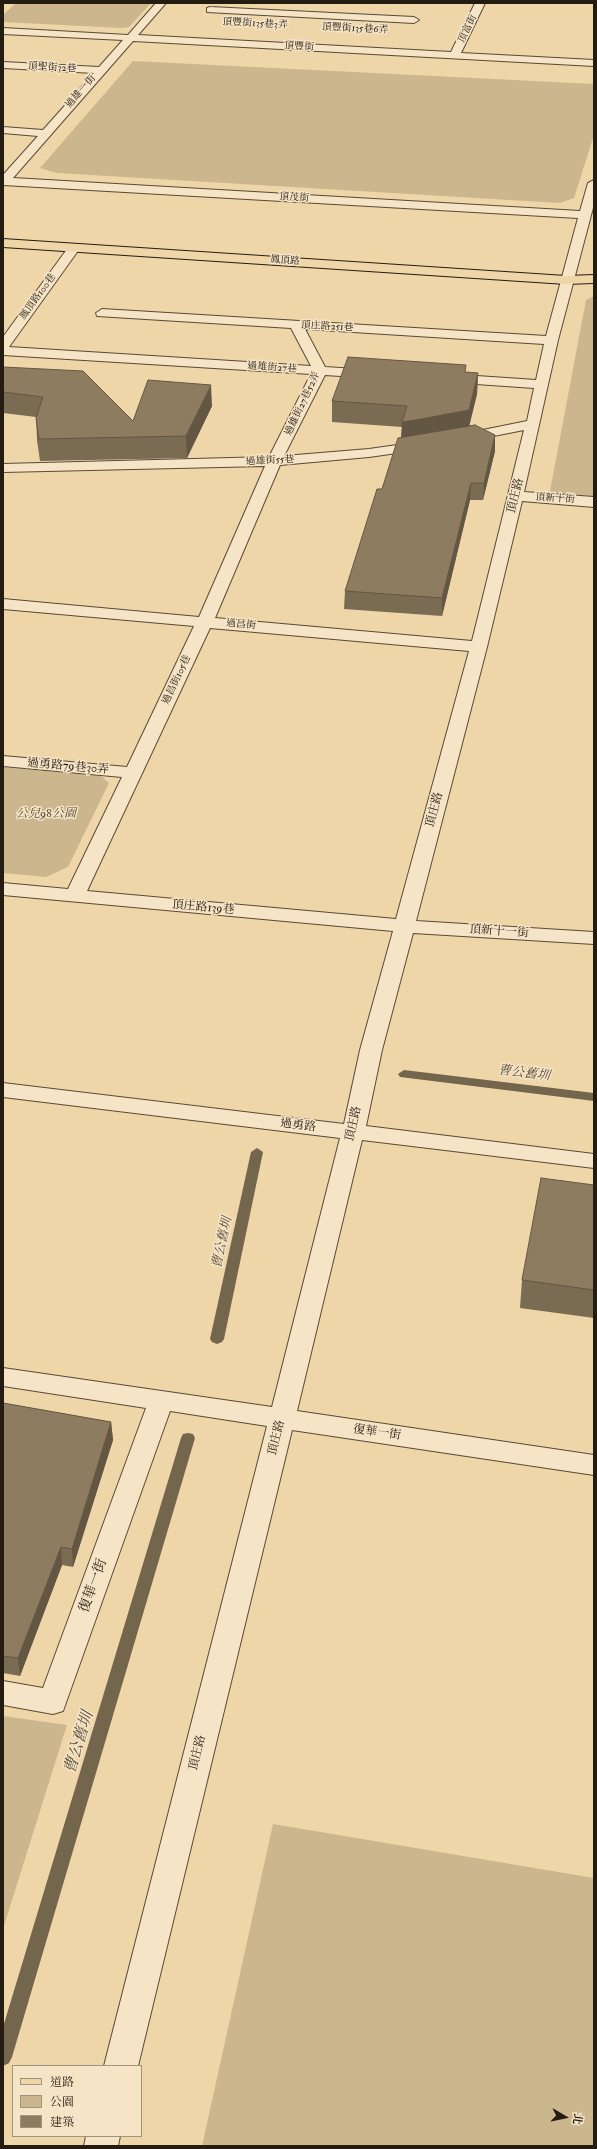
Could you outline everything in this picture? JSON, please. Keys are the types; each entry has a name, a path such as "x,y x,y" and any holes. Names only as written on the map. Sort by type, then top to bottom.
{"main road":[{"name":"鳳頂路","path":"3,243 566,280 594,279"},
{"name":"鳳頂路","path":"566,280 594,285"}],"street":[{"name":"過雄一街","path":"3,182 128,38 161,3"},
{"name":"頂富街","path":"455,55 480,3"},
{"path":"305,27 320,4"},
{"path":"210,10 414,20"},
{"name":"頂豐街","path":"3,31 128,38 294,43 455,55 594,63"},
{"name":"頂聖街32巷","path":"3,65 101,70"},
{"path":"3,130 46,133"},
{"name":"頂茂街","path":"3,182 585,216"},
{"name":"頂庄路","path":"121,2065 353,1132 371,1050 479,646 533,424 551,340 566,280 594,183"},
{"name":"鳳頂路100巷","path":"3,346 74,248"},
{"name":"頂庄路251巷","path":"102,313 551,340"},
{"name":"過雄街27巷52弄","path":"274,462 320,371 296,325"},
{"name":"過雄街27巷","path":"3,351 384,374"},
{"path":"431,377 542,384"},
{"name":"過雄街55巷","path":"3,468 274,462 369,453 443,442 533,424"},
{"name":"過昌街105巷","path":"75,896 205,621 274,462"},
{"name":"頂新十街","path":"516,496 594,502"},
{"name":"過昌街","path":"3,604 479,646"},
{"name":"過勇路79巷30弄","path":"3,761 133,773"},
{"name":"頂庄路139巷","path":"3,889 404,926"},
{"name":"頂新十一街","path":"404,926 594,938"},
{"name":"過勇路","path":"3,1090 594,1161"},
{"name":"復華一街","path":"3,1377 594,1465"},
{"name":"復華一街","path":"3,1693 53,1702 161,1401"}],"green space":[{"path":"16,3 151,3 129,27 121,28 3,22 3,15"},
{"path":"133,61 594,84 594,135 574,198 560,203 57,173 40,168"},
{"path":"594,296 594,500 568,498 550,491 586,300"},
{"name":"公兒98公園","path":"3,767 101,776 109,783 68,867 46,877 3,873"},
{"path":"3,1716 67,1725 3,1929"},
{"path":"273,1824 594,1878 594,2146 202,2146"}],"building":[{"path":"348,357 466,365 465,372 478,373 469,410 402,422 407,406 332,401"},
{"path":"3,367 83,371 133,421 148,380 211,385 186,436 39,439 36,418 43,397 3,392"},
{"path":"475,425 495,435 484,483 471,483 442,598 345,591 377,489 382,489 398,438"},
{"path":"541,1178 594,1185 594,1290 522,1280"},
{"path":"3,1403 111,1422 72,1549 61,1547 18,1658 3,1656"}],"waterway":[{"name":"曹公舊圳","path":"404,1074 594,1097"},
{"name":"曹公舊圳","path":"217,1339 257,1152"},
{"name":"曹公舊圳","path":"3,2057 188,1438"}]}
